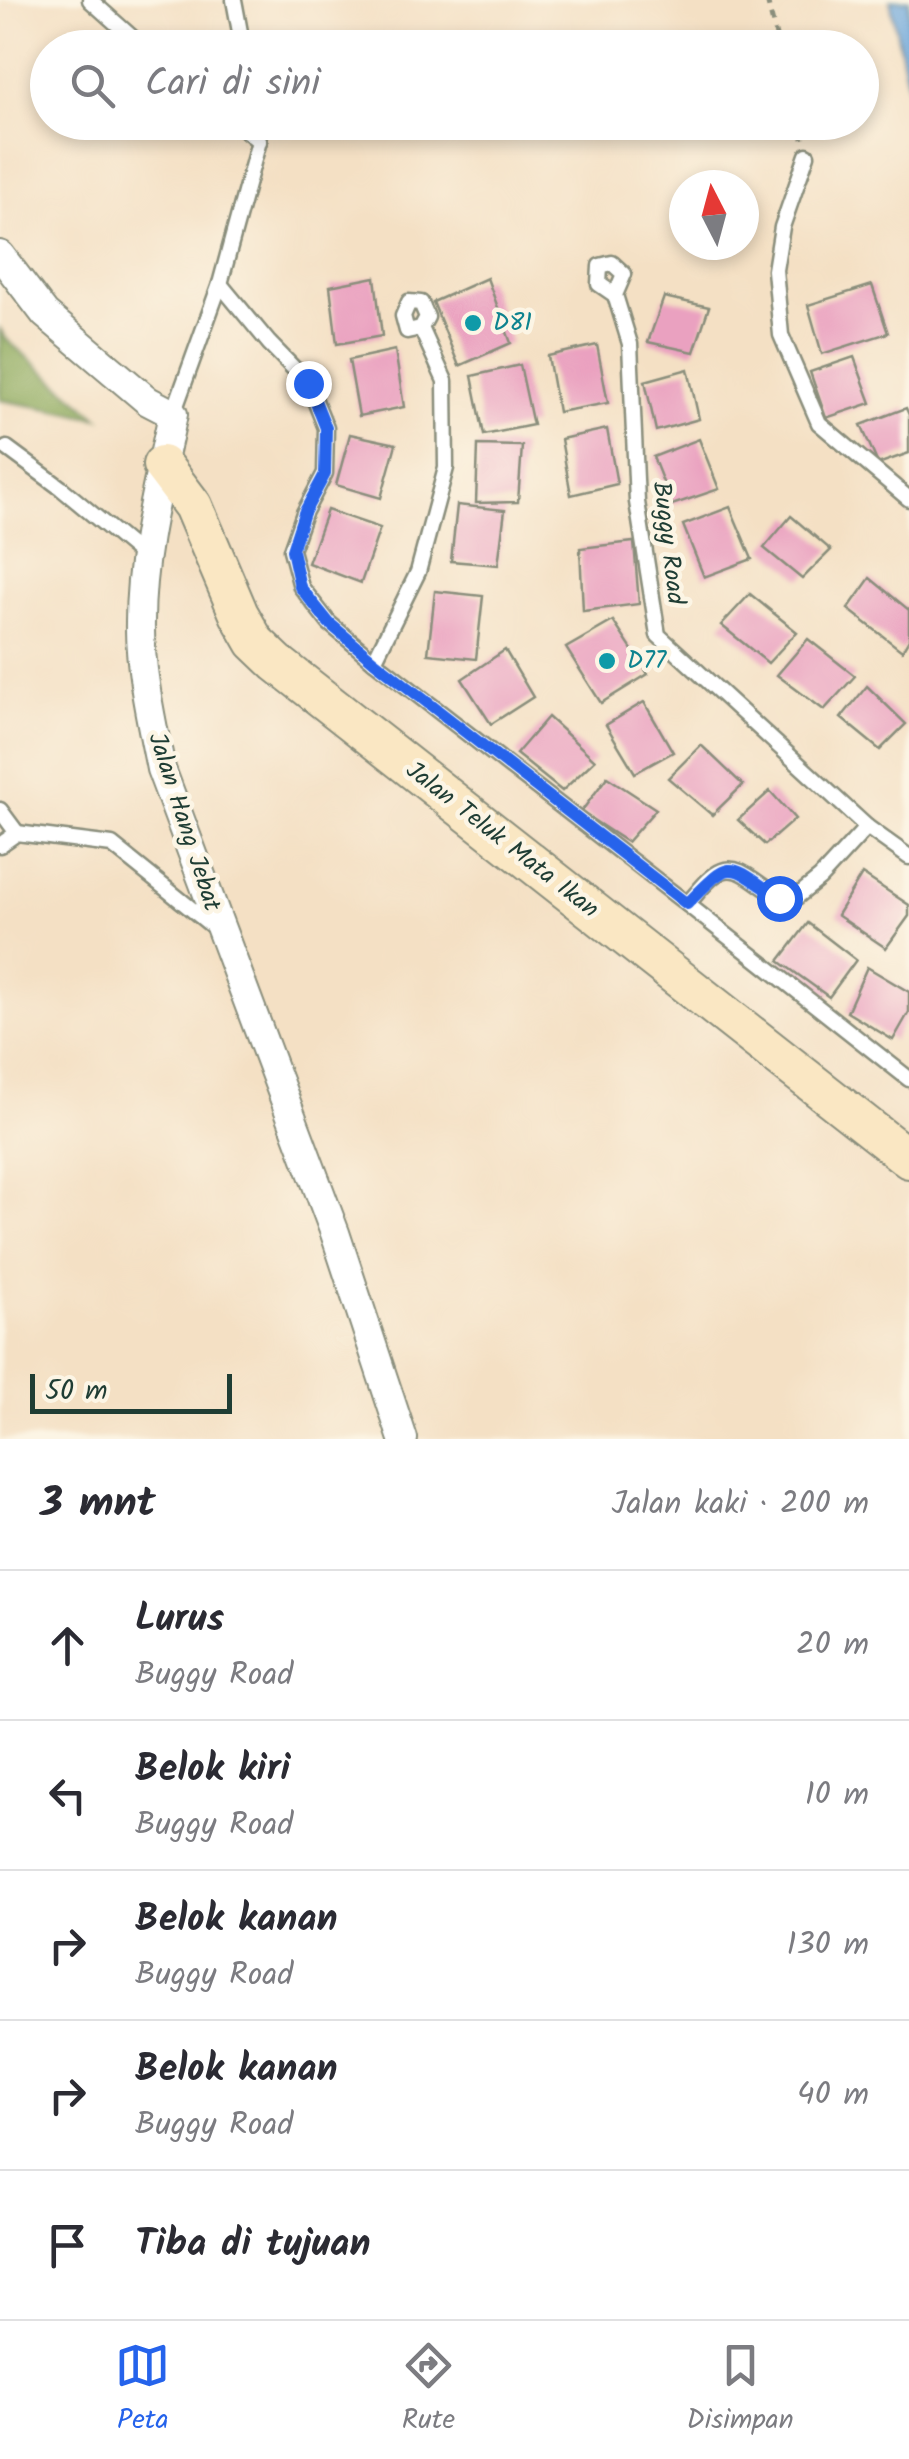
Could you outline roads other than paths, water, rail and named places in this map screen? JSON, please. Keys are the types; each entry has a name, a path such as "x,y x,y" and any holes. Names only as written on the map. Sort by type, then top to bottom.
{"main road":[{"name":"Jalan Teluk Mata Ikan","path":"162,466 193,506 239,614 256,642 276,663 909,1158"}],"street":[{"path":"0,255 45,314 148,401 173,414"},
{"name":"Jalan Hang Jebat","path":"173,414 145,558 139,624 148,704 161,768 335,1233 404,1439"}],"lane":[{"path":"90,0 124,30"},
{"path":"234,0 239,30"},
{"path":"173,414 220,284 259,141"},
{"path":"807,155 782,227 774,270 782,335 820,423 909,499"},
{"path":"220,284 308,383 326,428 325,474 304,513 292,550 300,587 329,623 909,1079"},
{"name":"Buggy Road","path":"615,295 630,344 638,502 658,635 867,827 909,857"},
{"path":"374,661 418,572 446,468 445,382 422,328"},
{"path":"7,448 145,558"},
{"path":"0,810 17,833"},
{"path":"687,904 726,869 743,872 779,898 794,900 867,827"},
{"path":"0,845 17,833 112,845 220,932"}],"water":[{"path":"890,0 909,0 909,93"}],"place":[{"name":"D81","path":"473,323"},
{"name":"D77","path":"607,661"}]}
